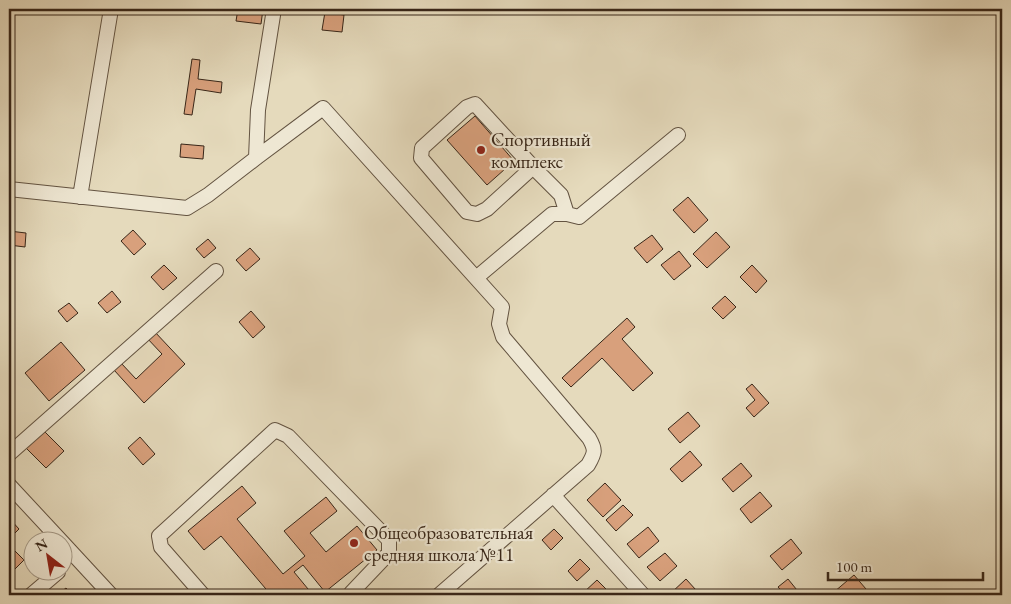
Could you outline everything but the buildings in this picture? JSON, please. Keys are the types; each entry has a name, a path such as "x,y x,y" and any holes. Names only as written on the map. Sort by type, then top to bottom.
{"street":[{"path":"80,196 111,9"},
{"path":"256,158 258,110 274,9"},
{"path":"533,167 487,209 477,214 467,212 421,158 422,148 467,107 475,104 561,195 567,214"},
{"path":"9,189 188,208 323,108 502,307 499,324 503,337 589,438 594,447 594,455 588,465 439,595"},
{"path":"476,278 552,214 567,214 580,217 678,135"},
{"path":"9,454 216,272"},
{"path":"203,595 161,546 160,536 275,430 288,436 388,540 388,553 351,592 352,595"},
{"path":"9,485 53,532"},
{"path":"553,496 643,595"},
{"path":"72,553 110,595"},
{"path":"31,595 46,582"}],"place":[{"name":"Спортивный комплекс","path":"481,150"},
{"name":"Общеобразовательная средняя школа №11","path":"354,543"}]}
